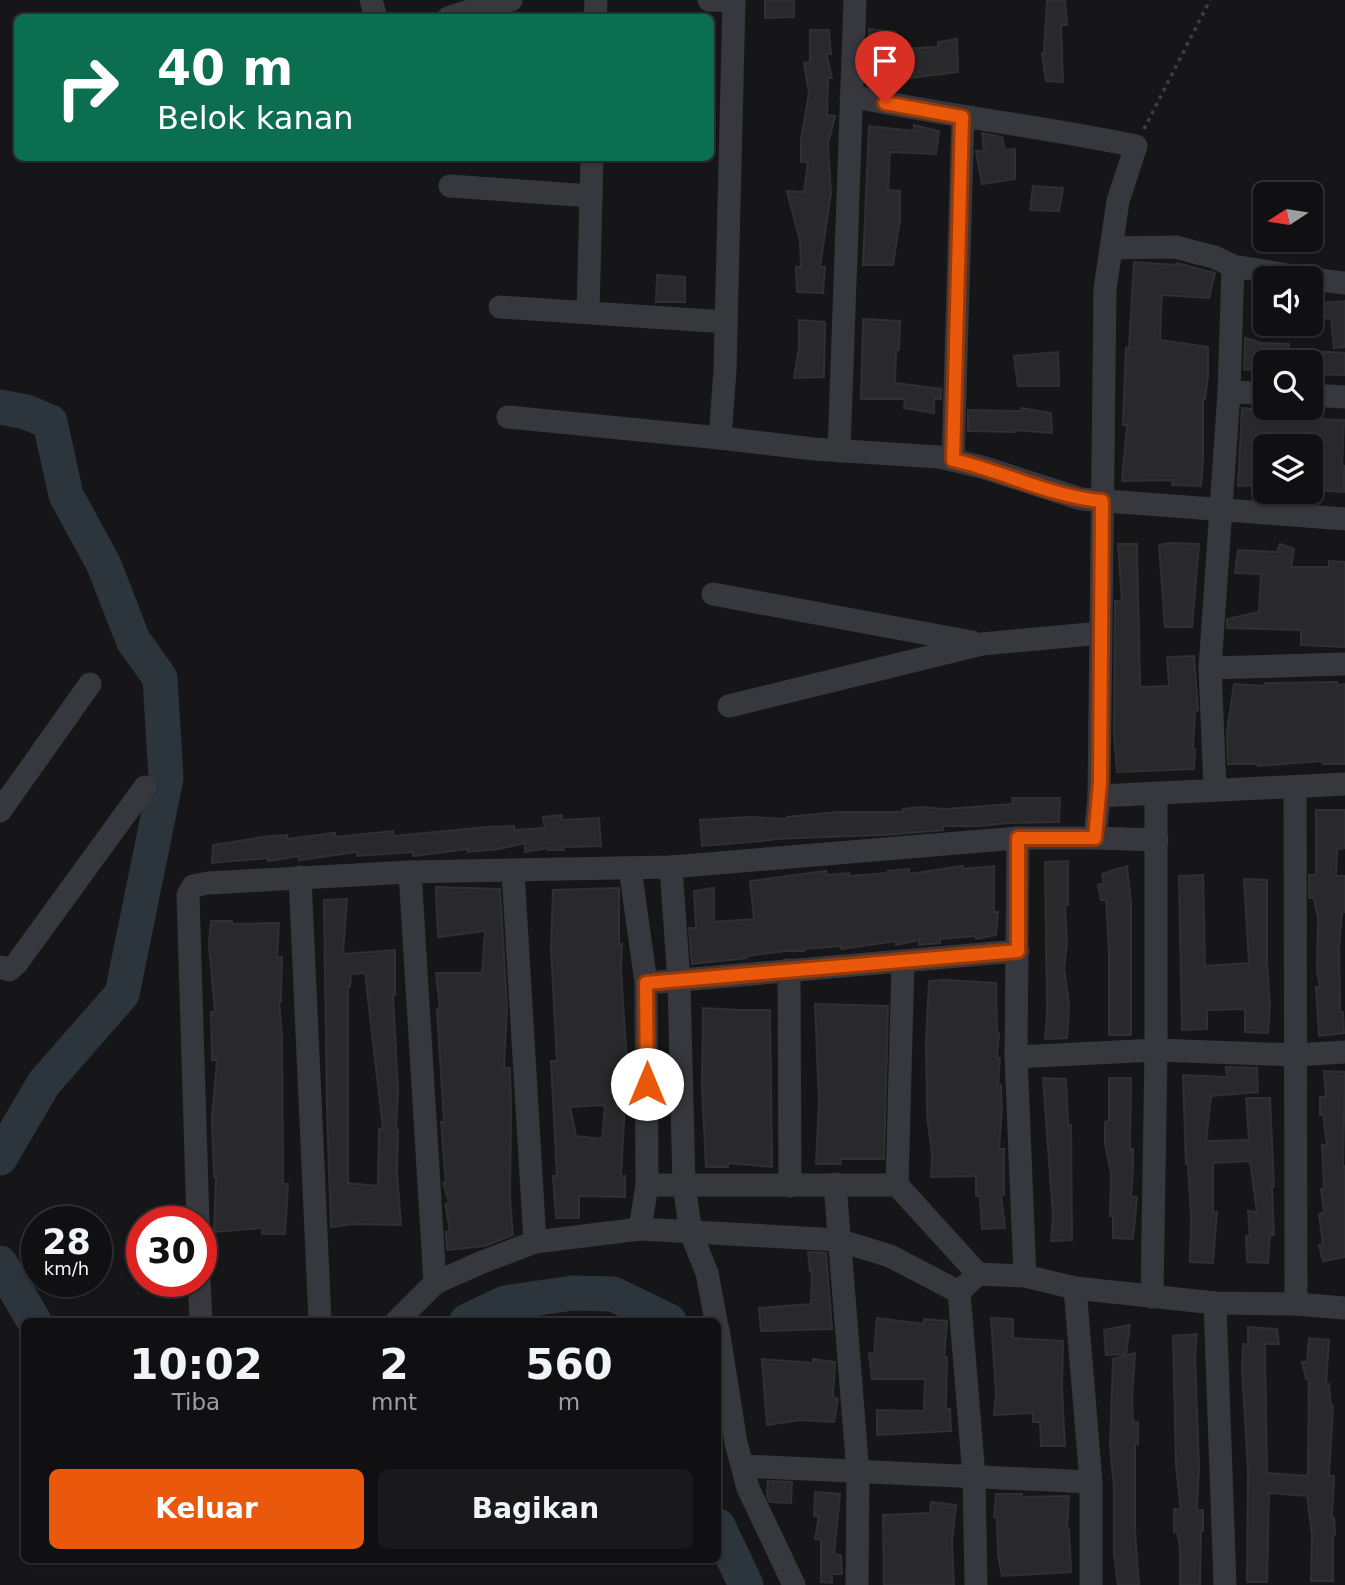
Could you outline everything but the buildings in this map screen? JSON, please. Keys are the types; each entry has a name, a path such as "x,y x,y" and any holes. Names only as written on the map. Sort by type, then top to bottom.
{"street":[{"path":"709,0 734,1 726,322 720,438"},
{"path":"839,451 855,0"},
{"path":"460,14 499,1"},
{"path":"851,96 1136,146 1118,201 1105,289 1099,796 1095,838"},
{"path":"953,460 962,117"},
{"path":"588,312 592,161"},
{"path":"450,186 591,196"},
{"path":"1111,248 1175,247 1214,257 1233,266 1253,269"},
{"path":"1215,789 1210,668 1229,392 1233,266"},
{"path":"1323,280 1345,283"},
{"path":"500,307 726,322"},
{"path":"1229,392 1253,393"},
{"path":"1323,396 1345,397"},
{"path":"508,417 758,444 939,457 982,467 1081,499 1345,519"},
{"path":"713,594 982,643"},
{"path":"729,706 982,643 1101,633"},
{"path":"1210,668 1345,664"},
{"path":"0,811 90,684"},
{"path":"1099,796 1345,784"},
{"path":"0,967 9,970 17,963 145,787"},
{"path":"1295,787 1296,1304"},
{"path":"1152,1297 1156,793"},
{"path":"198,1206 188,895 193,886 410,872 671,867 1018,838 1157,840"},
{"path":"1018,838 1016,1057 1025,1276"},
{"path":"671,867 679,982 684,1185 691,1233 707,1273 715,1318"},
{"path":"630,868 646,983 647,1185 640,1229"},
{"path":"513,871 535,1242"},
{"path":"410,872 435,1283"},
{"path":"300,877 320,1318"},
{"path":"646,983 1018,951"},
{"path":"903,962 897,1185 978,1274 1025,1276 1075,1288 1215,1303 1296,1304 1345,1308"},
{"path":"789,970 790,1186"},
{"path":"1016,1057 1156,1051 1295,1055 1345,1052"},
{"path":"835,1184 858,1473 857,1585"},
{"path":"647,1185 897,1185"},
{"path":"400,1318 435,1283 535,1242 640,1229 838,1240 890,1256 959,1292"},
{"path":"959,1292 978,1274"},
{"path":"1075,1288 1091,1482 1091,1585"},
{"path":"959,1292 974,1477 976,1585"},
{"path":"200,1297 201,1318"},
{"path":"1215,1303 1225,1585"},
{"path":"721,1348 736,1443 748,1488 794,1585"},
{"path":"743,1466 1091,1482"}],"path":[{"path":"1136,146 1210,0"}],"waterway":[{"path":"0,407 26,412 50,422 66,495 104,565 133,640 160,678 166,778 122,994 44,1083 0,1158"},
{"path":"0,1263 32,1318"},
{"path":"473,1318 505,1303 573,1293 613,1294 663,1318"},
{"path":"721,1532 746,1585"}],"route":[{"path":"647,1084 646,983 1018,951 1018,838 1095,838 1100,782 1102,501 1081,499 953,460 962,117 885,103"}]}
